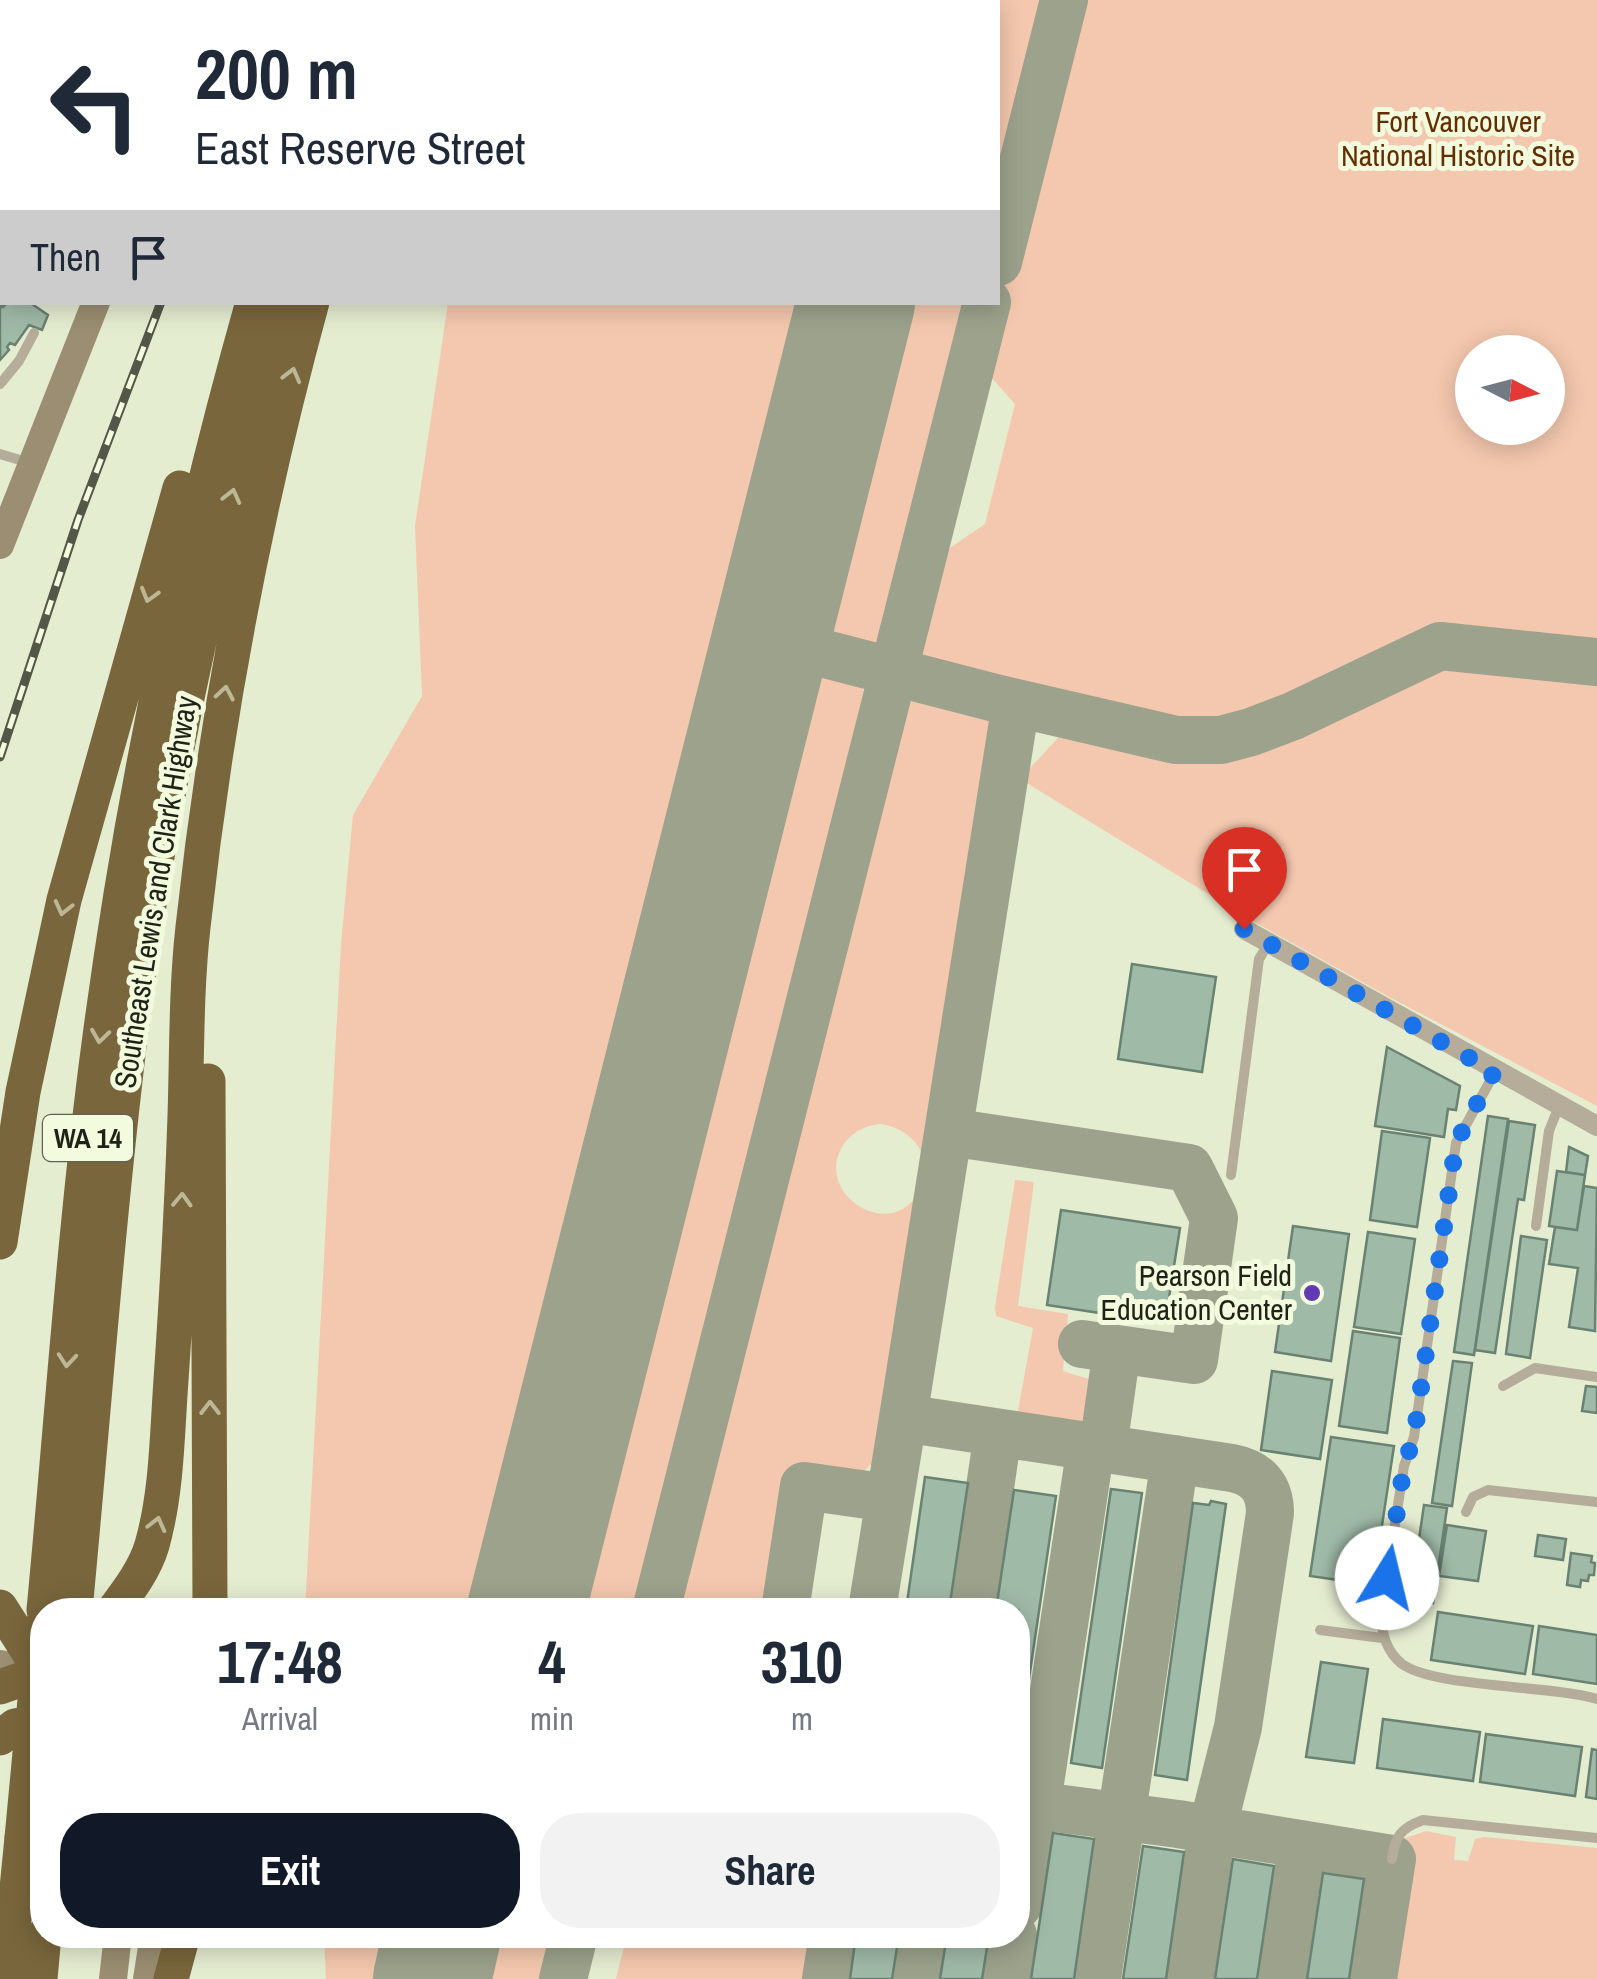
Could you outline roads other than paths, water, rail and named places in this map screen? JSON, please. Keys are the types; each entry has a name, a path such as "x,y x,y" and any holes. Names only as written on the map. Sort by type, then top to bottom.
{"highway":[{"path":"0,1242 26,1075 64,900 193,444 242,305"},
{"name":"Southeast Lewis and Clark Highway","path":"73,1598 65,1549 86,1160 114,936 176,596 252,305"},
{"name":"Southeast Lewis and Clark Highway","path":"48,1598 65,1549 154,873 212,578 283,305"},
{"path":"123,1598 151,1550 161,1507 180,1256 188,983 211,790 247,569 311,305"},
{"path":"210,1598 206,928 211,790"},
{"path":"0,1607 30,1653"},
{"path":"0,1687 30,1676"},
{"path":"8,1979 30,1753"},
{"path":"40,1979 43,1948"},
{"path":"171,1979 179,1948"}],"street":[{"path":"0,546 95,305"},
{"path":"1244,929 1494,1072 1597,1126"},
{"path":"0,1664 30,1670"},
{"path":"113,1979 117,1948"},
{"path":"147,1979 152,1948"}],"lane":[{"path":"0,384 19,361 34,332"},
{"path":"0,454 31,464"},
{"path":"1231,1174 1259,959 1269,943"},
{"path":"1494,1072 1456,1143 1414,1437 1404,1466 1384,1596 1382,1638 1402,1663 1430,1675 1597,1699"},
{"path":"1536,1226 1549,1130 1559,1106"},
{"path":"1503,1386 1536,1368 1597,1378"},
{"path":"1466,1512 1473,1497 1488,1490 1597,1502"},
{"path":"1320,1630 1382,1638"},
{"path":"1392,1859 1395,1838 1407,1826 1423,1820 1597,1838"}],"railway":[{"path":"0,757 78,520 160,305"}],"place":[{"name":"Pearson Field Education Center","path":"1312,1293"}],"park label":[{"name":"Fort Vancouver National Historic Site","path":"1458,139"}]}
